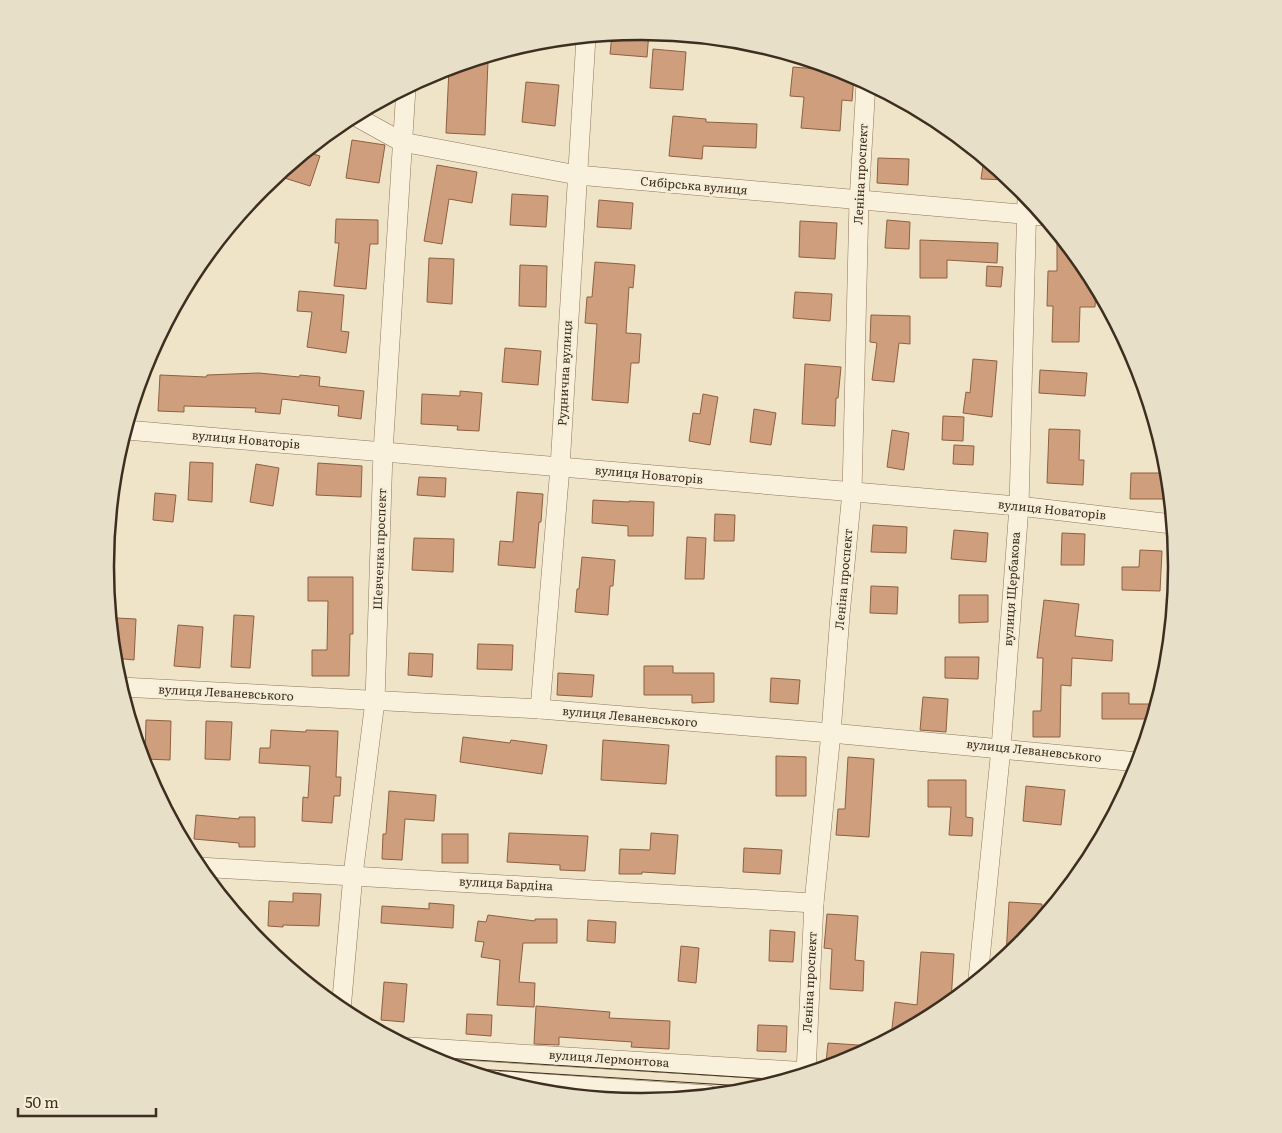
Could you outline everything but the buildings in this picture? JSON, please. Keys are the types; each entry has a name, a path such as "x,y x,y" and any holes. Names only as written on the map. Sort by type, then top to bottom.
{"street":[{"name":"Руднична вулиця","path":"540,709 560,467 586,43"},
{"name":"Леніна проспект","path":"806,1066 814,902 852,492 859,201 866,90"},
{"name":"Шевченка проспект","path":"342,1000 353,875 375,701 383,452 405,95"},
{"name":"Сибірська вулиця","path":"363,120 402,142 577,175 859,201 1027,209"},
{"name":"вулиця Щербакова","path":"979,970 1001,748 1018,506 1032,214"},
{"name":"вулиця Новаторів","path":"132,431 1018,506 1165,523"},
{"name":"вулиця Леваневського","path":"129,687 540,709 1001,748 1130,761"},
{"name":"вулиця Бардіна","path":"209,868 814,902"},
{"name":"вулиця Лермонтова","path":"429,1048 790,1071"},
{"path":"542,1084 668,1092"}],"tram line":[{"path":"455,1059 762,1079"},
{"path":"488,1070 730,1085"}]}
